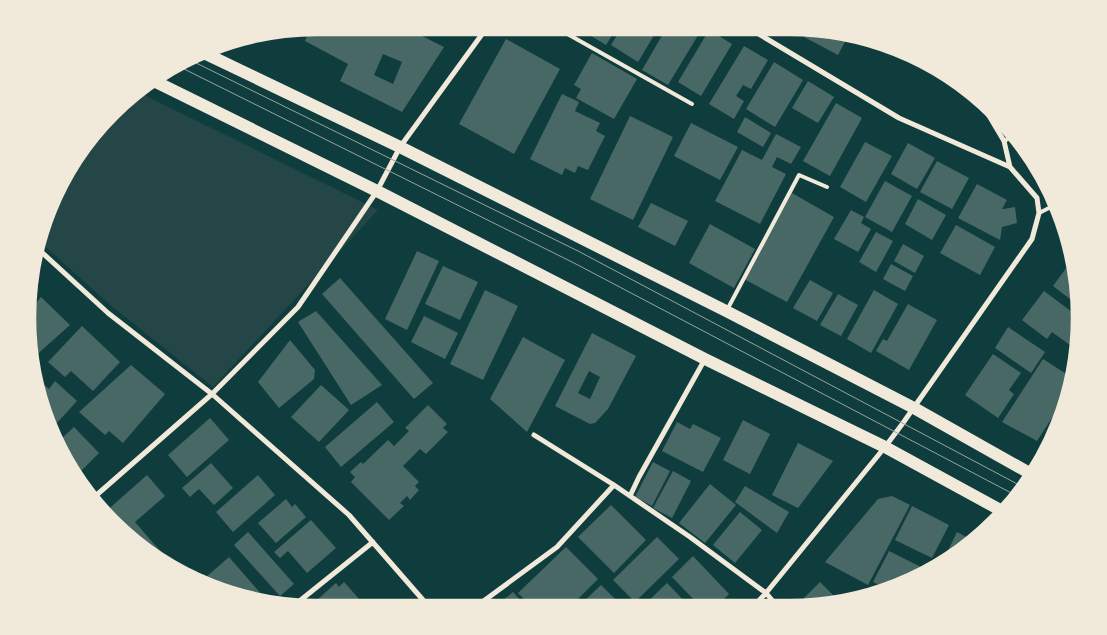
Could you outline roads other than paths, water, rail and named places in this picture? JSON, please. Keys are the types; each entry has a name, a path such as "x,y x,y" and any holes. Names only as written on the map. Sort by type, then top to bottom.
{"main road":[{"path":"214,55 726,311 914,408 1026,471"},
{"path":"160,84 377,191 705,359 885,447 998,508"}],"street":[{"path":"97,494 212,394 298,307 377,191 400,147 481,35"},
{"path":"759,600 885,447 914,408 1032,239 1039,213 1037,198 1010,167 899,118 761,35"},
{"path":"992,121 1004,142 1010,167"},
{"path":"43,253 108,313 212,394 349,515 423,600"},
{"path":"630,496 705,359"},
{"path":"534,435 614,484 766,593 771,600"},
{"path":"485,600 557,547 614,484"},
{"path":"302,599 373,542"}],"lane":[{"path":"571,35 692,104"},
{"path":"1004,142 1009,139"},
{"path":"726,311 799,175 827,187"},
{"path":"1039,213 1049,208"}],"tram line":[{"path":"196,63 578,251 1017,484"},
{"path":"184,69 574,263 1011,493"}]}
